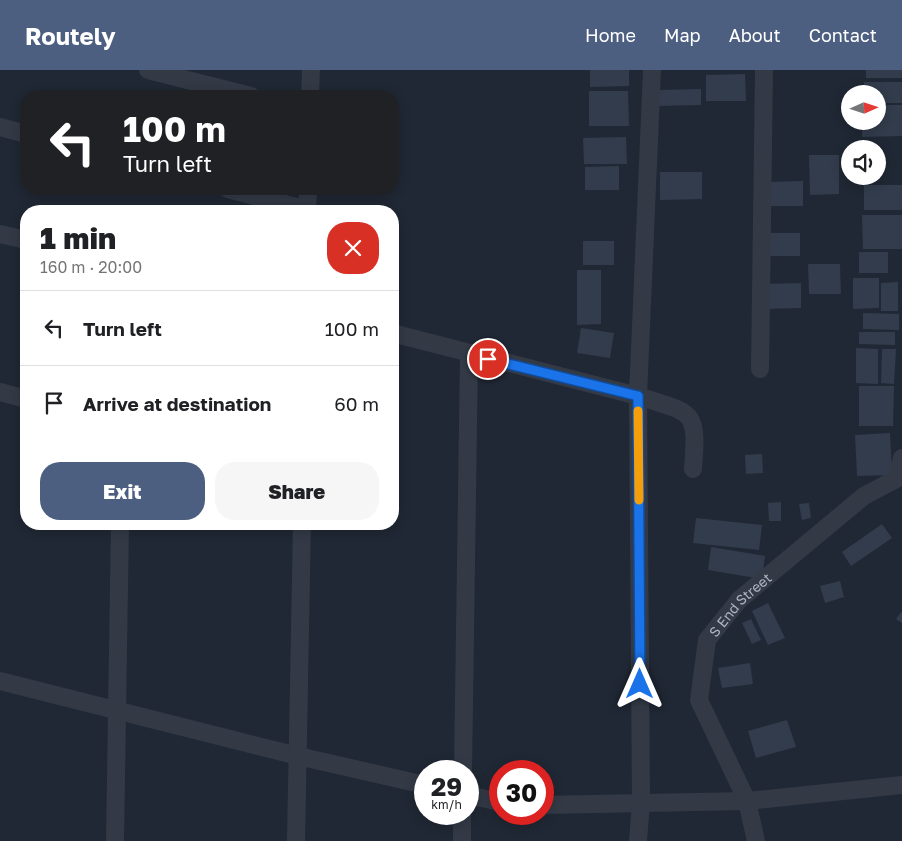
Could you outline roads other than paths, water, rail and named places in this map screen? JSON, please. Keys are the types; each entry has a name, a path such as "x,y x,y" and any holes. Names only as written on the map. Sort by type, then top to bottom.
{"street":[{"path":"148,70 227,90"},
{"path":"310,90 311,70"},
{"path":"638,841 641,803 638,396 652,70"},
{"path":"760,369 764,70"},
{"path":"0,127 20,132"},
{"path":"250,195 285,205"},
{"path":"0,234 20,239"},
{"path":"399,335 638,396 684,411 693,423 696,436 693,470"},
{"path":"463,760 469,354"},
{"path":"0,392 20,397"},
{"name":"S End Street","path":"756,841 747,801 699,700 707,640 739,600 864,496 899,480 902,458"},
{"path":"115,841 120,530"},
{"path":"296,841 302,530"},
{"path":"0,681 298,756 414,782"},
{"path":"554,805 747,801 902,784"},
{"path":"462,825 462,841"}]}
